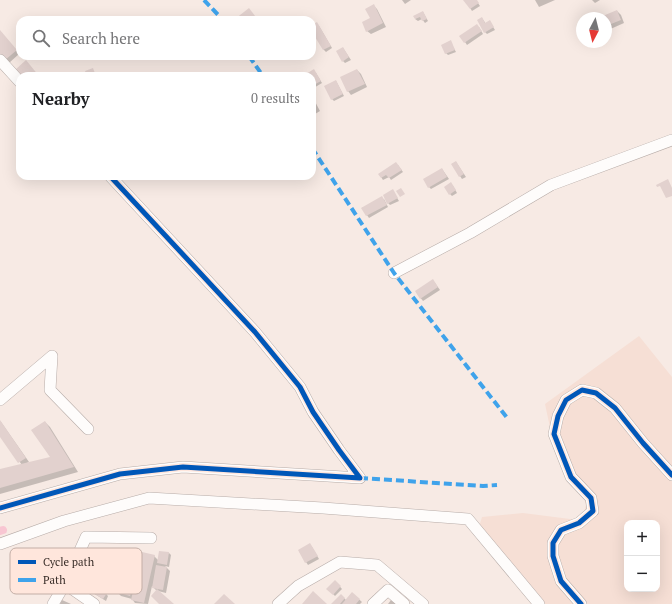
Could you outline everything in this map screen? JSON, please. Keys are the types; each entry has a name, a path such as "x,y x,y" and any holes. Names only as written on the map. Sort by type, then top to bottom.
{"street":[{"path":"0,60 16,78"},
{"path":"394,273 470,233 551,184 672,140"},
{"path":"0,508 120,474 183,467 360,478 334,444 300,387 255,332 114,180"},
{"path":"0,400 52,356 50,390 88,429"},
{"path":"581,604 561,581 553,556 553,543 561,530 579,523 593,511 591,498 571,477 554,434 558,416 566,400 582,390 596,393 615,408 643,443 672,475"},
{"path":"0,544 64,521 149,498 322,508 468,519 540,604"},
{"path":"81,548 86,537 151,538"},
{"path":"278,604 298,586 340,562 377,565 422,604"},
{"path":"373,604 388,590 404,604"},
{"path":"53,604 59,594"},
{"path":"80,594 94,604"}],"shaded area":[{"path":"639,336 672,377 672,604 543,604 479,527 482,517 523,513 576,519 584,514 586,504 584,497 560,464 555,451 545,404"}],"building":[{"path":"463,0 477,0 479,3 470,9"},
{"path":"374,4 383,23 366,32 362,22 370,18 365,9"},
{"path":"249,8 255,16 239,16"},
{"path":"617,10 621,20 612,24 612,12"},
{"path":"423,11 427,19 422,21 420,17 415,19 413,16"},
{"path":"482,17 485,23 490,20 494,27 484,33 477,20"},
{"path":"316,23 331,46 323,50 316,39"},
{"path":"477,24 482,31 464,43 459,36"},
{"path":"0,30 16,49 16,51 5,60 0,54"},
{"path":"451,40 455,50 445,54 441,45"},
{"path":"343,47 349,57 342,62 336,51"},
{"path":"26,60 36,72 17,72 15,70"},
{"path":"93,68 94,72 85,72"},
{"path":"357,69 365,84 347,92 340,77"},
{"path":"316,72 321,81 316,84"},
{"path":"336,80 343,94 331,100 324,86"},
{"path":"456,161 464,174 459,177 451,164"},
{"path":"396,162 402,170 389,178 386,175 381,178 378,174"},
{"path":"442,168 447,177 428,188 423,179"},
{"path":"668,179 672,188 672,196 666,198 660,186 657,187 656,185"},
{"path":"451,182 456,190 449,195 444,187"},
{"path":"401,188 405,194 400,197 396,191"},
{"path":"393,189 398,198 387,204 383,195"},
{"path":"382,196 387,205 366,216 361,208"},
{"path":"433,279 438,287 420,299 415,291"},
{"path":"0,420 26,458 18,463 0,437"},
{"path":"45,421 74,467 0,488 0,469 50,457 31,430"},
{"path":"310,543 318,556 305,563 298,550"},
{"path":"159,551 169,552 167,565 157,563"},
{"path":"142,552 155,555 144,603 131,600 132,594 142,594"},
{"path":"156,565 167,567 163,590 152,588"},
{"path":"335,580 341,586 333,595 326,589"},
{"path":"157,589 174,604 159,604 151,596"},
{"path":"313,591 327,604 302,604"},
{"path":"352,592 360,599 356,604 342,604"},
{"path":"94,594 106,594 103,599"},
{"path":"224,594 235,604 214,604"},
{"path":"341,594 345,598 340,604 331,604"}],"marked path":[{"path":"204,0 219,16"},
{"path":"252,60 260,72"},
{"path":"316,154 394,273 508,419"},
{"path":"360,478 483,486 497,485"}],"cycle path":[{"path":"0,508 120,474 183,467 360,478 313,412 300,387 255,332 114,180"},
{"path":"581,604 561,581 553,556 553,543 561,530 579,523 593,511 591,498 571,477 554,434 558,416 566,400 582,390 596,393 615,408 643,443 672,475"}]}
